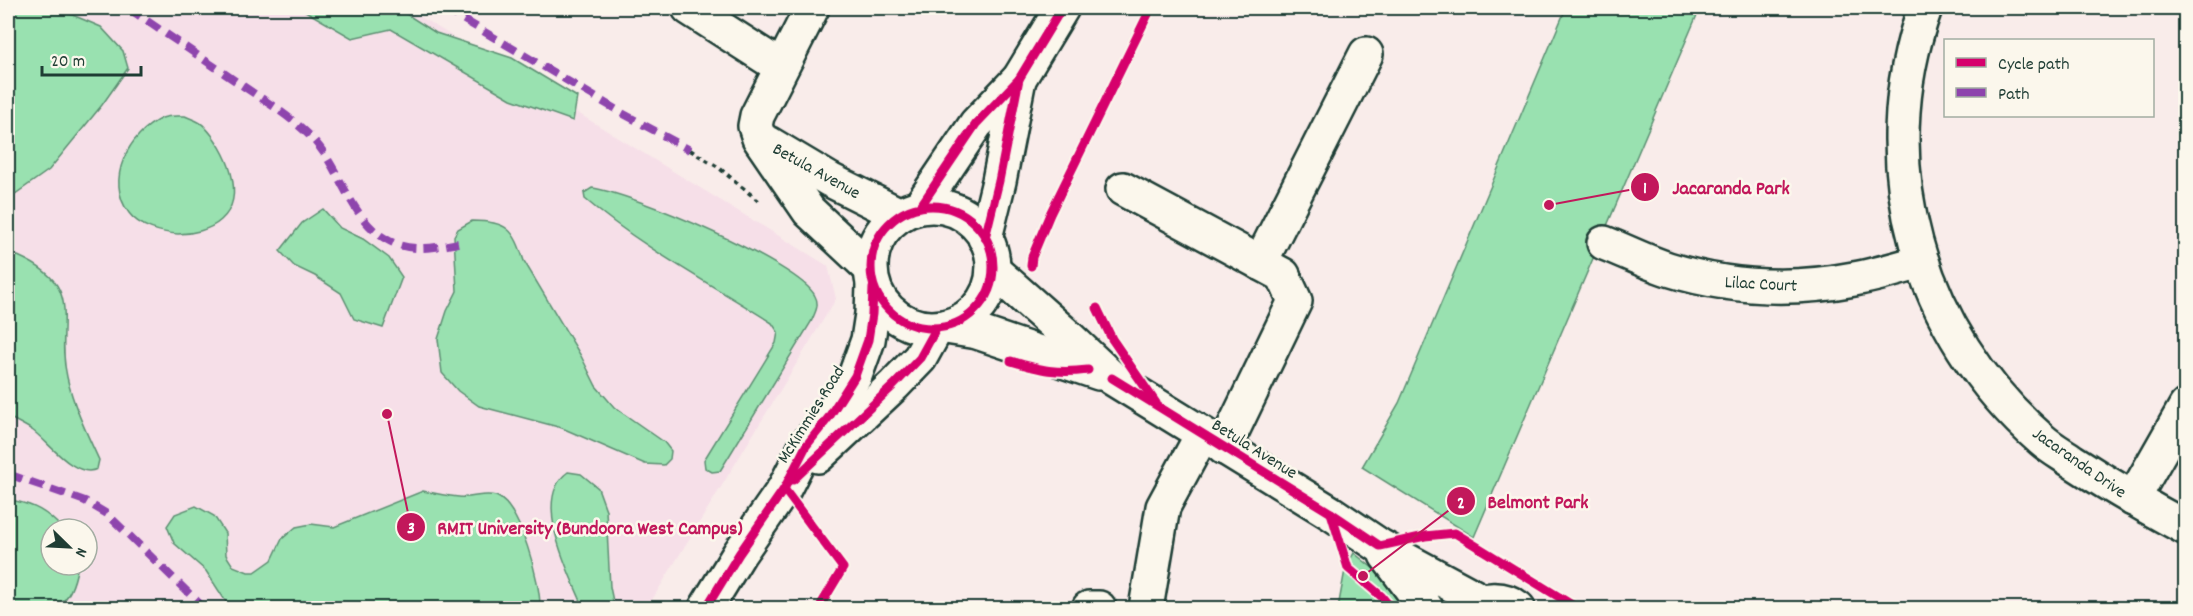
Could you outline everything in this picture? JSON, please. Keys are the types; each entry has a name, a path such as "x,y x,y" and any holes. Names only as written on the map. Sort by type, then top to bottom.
{"street":[{"path":"690,8 781,67"},
{"path":"759,138 755,126 757,116 812,8"},
{"path":"910,211 939,207 958,212 973,222 985,238 991,253 993,270 986,295 979,306 958,323 941,328 916,327 898,319 883,305 872,276 872,252 878,237 888,225 910,211 976,124 1019,79 1062,8"},
{"name":"Jacaranda Drive","path":"1925,8 1916,33 1905,89 1902,154 1907,209 1921,262 1944,316 1971,362 2004,401 2043,441 2133,499 2186,528"},
{"path":"1260,263 1366,54"},
{"path":"985,238 999,182 1019,79"},
{"name":"Betula Avenue","path":"759,138 830,180 910,211"},
{"name":"Betula Avenue","path":"759,138 810,211 872,276"},
{"name":"Betula Avenue","path":"1123,189 1283,275 1295,301 1213,441"},
{"name":"Lilac Court","path":"1604,243 1667,269 1717,281 1768,287 1811,285 1855,279 1921,262"},
{"name":"Betula Avenue","path":"993,270 1112,378 1475,605 1493,599 1504,601 1518,609"},
{"name":"McKimmies Road","path":"706,609 784,489 806,446 829,417 860,364 868,340 872,314 872,276"},
{"name":"Betula Avenue","path":"941,328 977,332 1112,378"},
{"name":"McKimmies Road","path":"784,489 894,385 920,358 941,328"},
{"path":"2133,499 2186,406"},
{"path":"1146,609 1163,507 1213,441"},
{"name":"Betula Avenue","path":"1380,546 1426,609"},
{"path":"1089,609 1099,609"}],"path":[{"path":"690,150 718,167 765,206"}],"shaded area":[{"path":"8,8 406,8 828,266 836,299 647,608 8,608"}],"green space":[{"path":"8,8 56,8 101,27 123,51 128,68 102,105 49,170 8,199"},
{"path":"300,8 397,8 436,33 512,58 577,97 573,121 511,99 391,29 352,38"},
{"path":"1566,8 1700,8 1474,537 1362,467 1399,403"},
{"path":"185,116 203,125 220,147 231,173 233,198 229,210 217,223 201,231 178,234 151,228 133,218 122,200 119,186 124,159 130,146 139,135 162,118"},
{"path":"592,188 640,202 712,231 779,266 803,282 815,296 817,306 811,322 720,471 712,472 705,468 704,460 776,343 778,332 772,323 652,249 585,199 584,193"},
{"path":"323,209 340,228 363,239 389,258 402,277 383,328 354,319 341,293 294,266 280,251 302,223"},
{"path":"472,221 501,225 512,234 524,261 581,356 596,386 614,407 664,442 671,451 670,459 664,465 645,464 562,428 479,406 458,391 442,373 438,339 447,311 457,291 454,236 458,229"},
{"path":"18,256 40,268 53,280 61,293 64,307 64,357 67,377 85,430 99,460 97,469 89,471 71,464 32,430 8,417 8,257"},
{"path":"568,472 581,474 598,488 606,510 613,608 584,608 556,538 552,500 557,484"},
{"path":"423,491 464,497 491,495 505,502 521,529 533,564 540,608 230,608 206,571 174,543 167,526 175,514 196,506 214,516 225,533 226,555 233,566 248,572 255,572 272,560 282,539 296,527 311,524 334,527"},
{"path":"8,501 27,504 50,517 39,517 39,577 75,577 69,593 56,606 36,609 8,608"},
{"path":"1354,553 1390,582 1413,608 1338,608 1345,570"}],"marked path":[{"path":"128,8 300,126 319,146 362,218 386,239 412,248 430,248 458,243"},
{"path":"444,8 622,113 690,150"},
{"path":"8,474 85,501 107,514 204,608"}],"cycle path":[{"path":"920,207 976,124 1019,79 1062,8"},
{"path":"1031,266 1032,257 1050,214 1151,8"},
{"path":"985,238 1019,79"},
{"path":"932,206 955,211 966,216 975,224 983,233 988,244 993,267 988,290 983,301 975,310 966,318 955,323 932,328 909,323 898,318 889,310 881,301 876,290 871,267 876,244 881,233 889,224 898,216 909,211 932,206"},
{"path":"706,608 739,554 784,489 806,446 829,417 855,376 868,340 873,288"},
{"path":"1097,308 1112,339 1156,403"},
{"path":"793,480 920,358 936,329"},
{"path":"1011,361 1049,370 1067,372 1088,370"},
{"path":"1112,378 1331,513 1380,546 1425,536 1455,533 1577,608"},
{"path":"784,489 843,568 819,608"},
{"path":"1331,513 1348,568 1381,596 1391,608"}],"place":[{"name":"Jacaranda Park","path":"1549,205"},
{"name":"RMIT University (Bundoora West Campus)","path":"387,414"},
{"name":"Belmont Park","path":"1363,576"}]}
